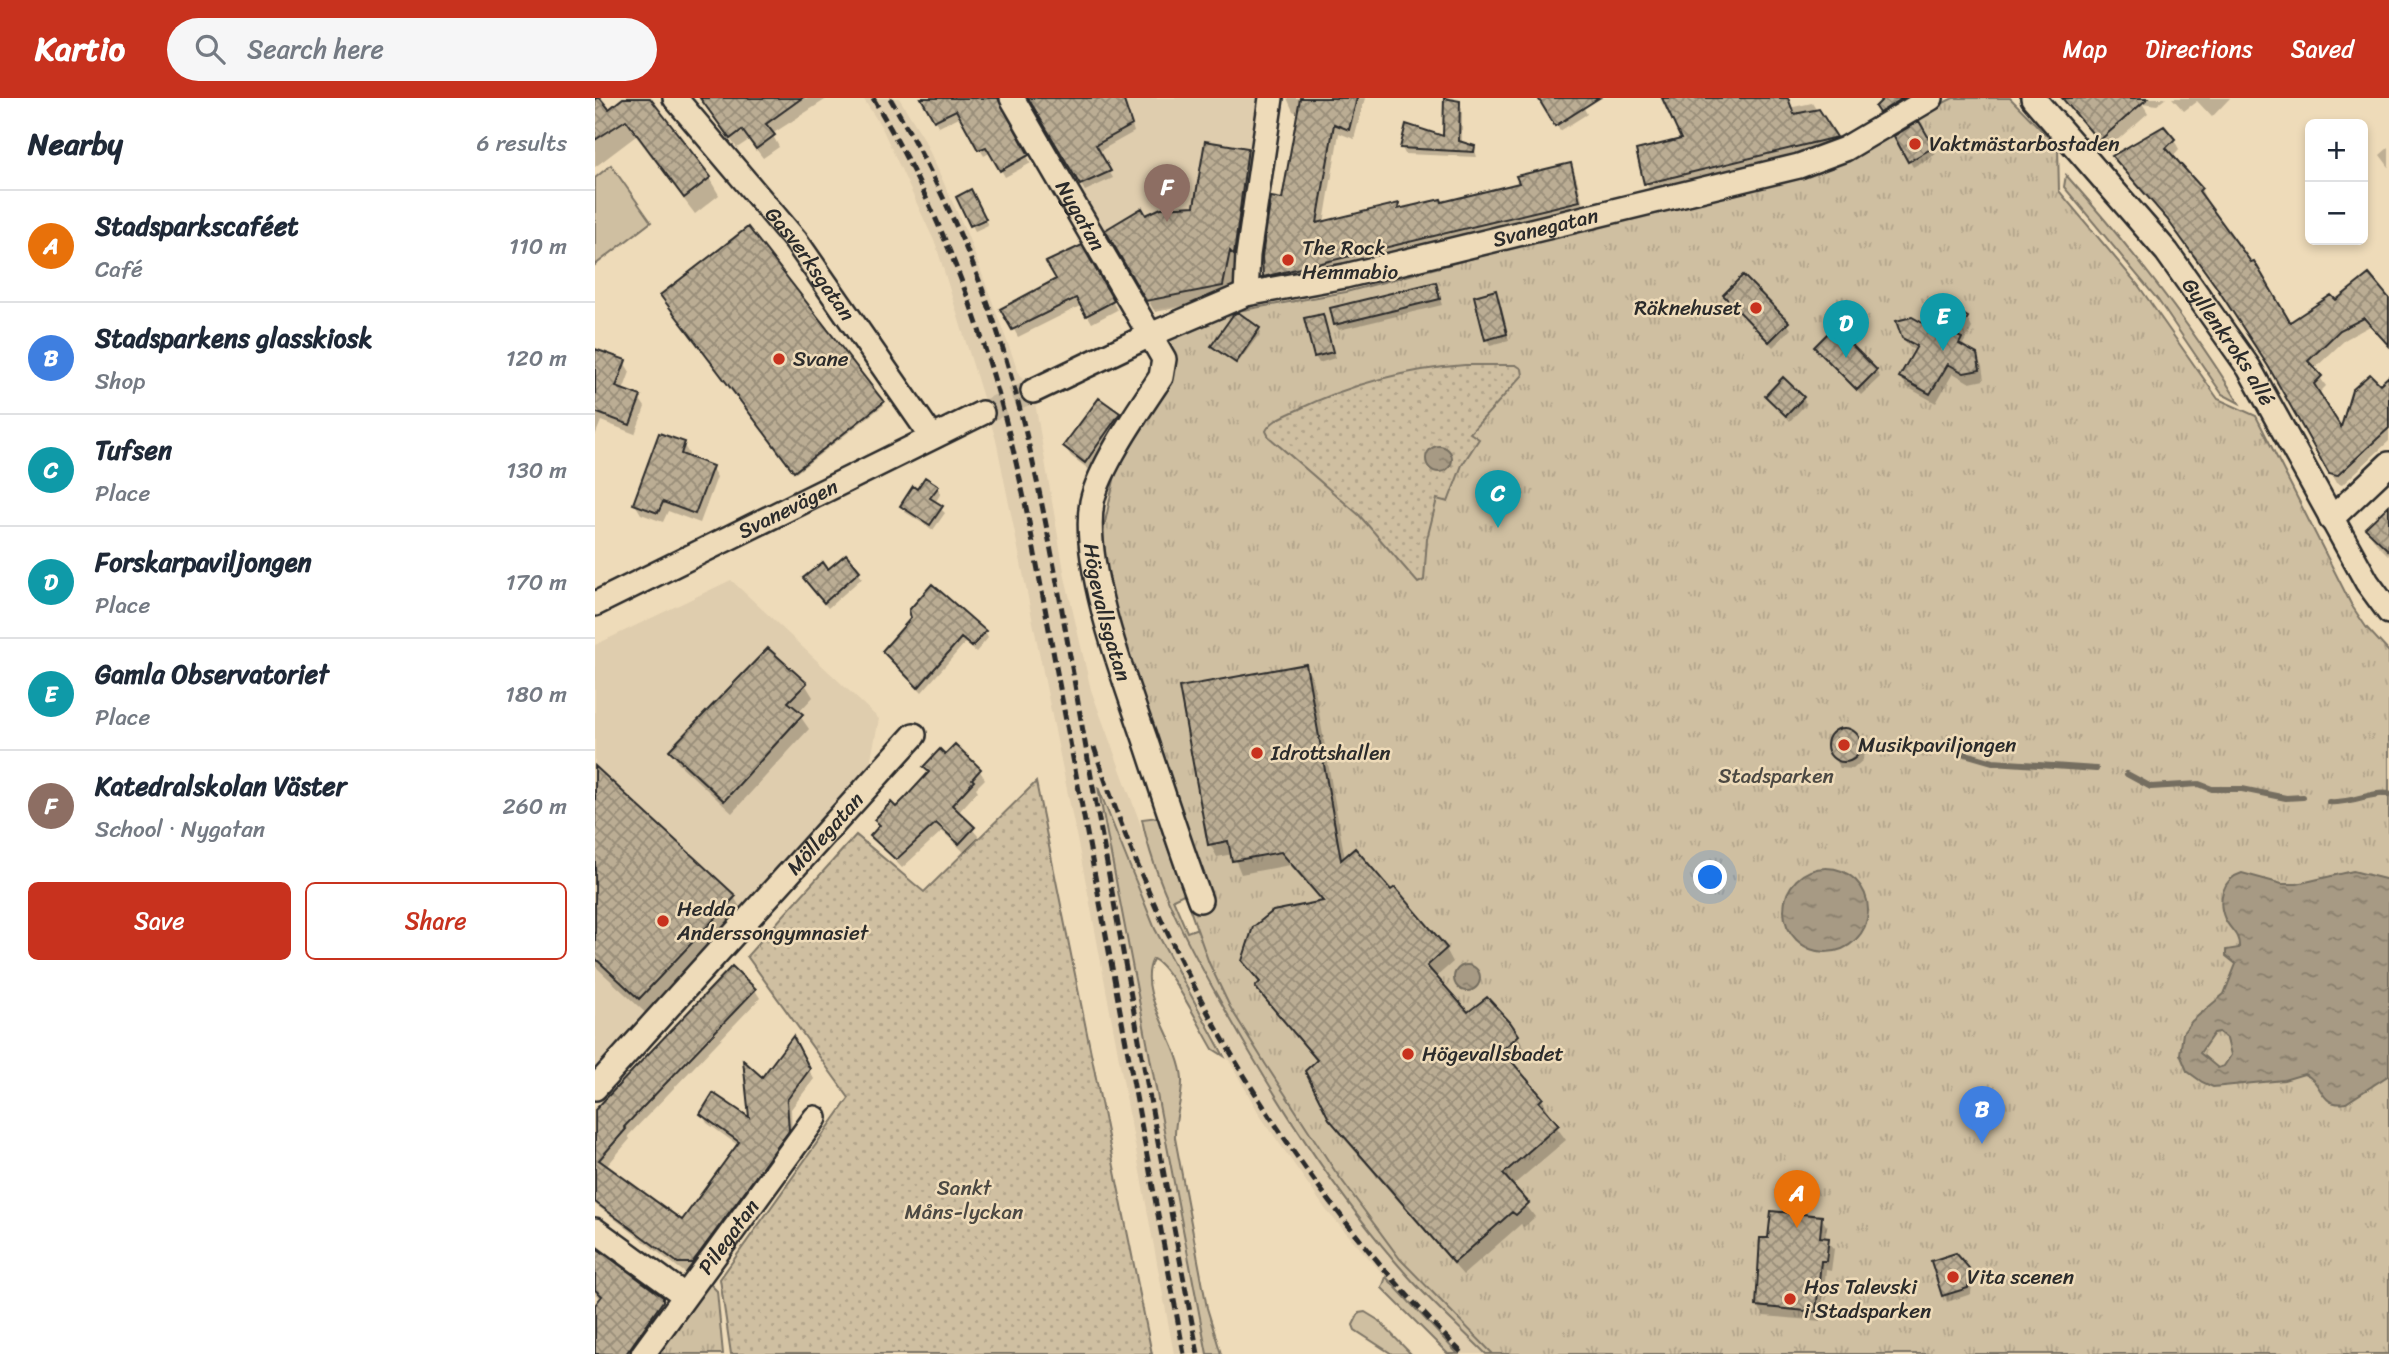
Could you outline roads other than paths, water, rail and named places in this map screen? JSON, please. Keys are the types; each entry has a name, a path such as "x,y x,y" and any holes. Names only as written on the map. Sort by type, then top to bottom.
{"street":[{"name":"Gasverksgatan","path":"675,98 796,241 932,437"},
{"name":"Nygatan","path":"1011,98 1150,335"},
{"path":"1245,294 1248,255 1271,98"},
{"name":"Svanegatan","path":"1150,335 1245,294 1345,276 1799,166 1845,149 1931,98"},
{"name":"Gyllenkroks allé","path":"2033,98 2167,251 2249,368 2367,582 2389,612"},
{"path":"1033,391 1150,335"},
{"name":"Högevallsgatan","path":"1150,335 1164,359 1164,368 1096,490 1092,512 1094,552 1098,584 1116,654 1200,900"},
{"name":"Svanevägen","path":"595,604 982,413"},
{"path":"2331,519 2389,464"},
{"name":"Möllegatan","path":"595,1088 914,735"},
{"name":"Pilegatan","path":"643,1354 815,1118"},
{"path":"595,1230 684,1295"}],"water":[{"path":"1439,446 1448,450 1452,459 1448,468 1439,472 1430,468 1426,459 1430,450"},
{"path":"1826,868 1842,871 1856,880 1865,894 1868,910 1865,926 1856,940 1842,949 1826,952 1810,949 1796,940 1787,926 1784,910 1787,894 1796,880 1810,871"},
{"path":"2353,871 2389,880 2389,1075 2346,1103 2331,1102 2304,1074 2284,1080 2213,1087 2187,1071 2180,1054 2183,1033 2192,1021 2224,994 2236,964 2226,956 2226,950 2239,948 2239,943 2227,923 2221,905 2226,885 2242,873 2282,884 2297,884","holes":["2219,1032 2227,1039 2231,1055 2224,1066 2218,1068 2200,1053 2214,1033"]},
{"path":"1467,965 1476,969 1480,978 1476,987 1467,991 1458,987 1454,978 1458,969"}],"waterway":[{"path":"1962,753 1993,762 2096,769"},
{"path":"2127,774 2151,787 2199,784 2212,789 2242,789 2286,798 2303,797"},
{"path":"2329,802 2389,794"}],"tunnel":[{"path":"982,413 1033,391"}],"railway":[{"path":"873,98 902,150 950,252 970,303 1003,409 1029,522 1184,1354"},
{"path":"890,98 942,195 972,262 997,331 1022,417 1055,570 1130,993 1198,1354"},
{"path":"1094,747 1124,832 1159,915 1199,995 1243,1073 1291,1147 1344,1219 1401,1288 1463,1354"}],"place":[{"name":"Vaktmästarbostaden","path":"1915,144"},
{"name":"Katedralskolan Väster","path":"1167,222"},
{"name":"The Rock Hemmabio","path":"1288,260"},
{"name":"Räknehuset","path":"1756,308"},
{"name":"Gamla Observatoriet","path":"1943,351"},
{"name":"Forskarpaviljongen","path":"1846,358"},
{"name":"Svane","path":"779,359"},
{"name":"Tufsen","path":"1498,528"},
{"name":"Musikpaviljongen","path":"1844,745"},
{"name":"Idrottshallen","path":"1257,753"},
{"name":"Hedda Anderssongymnasiet","path":"663,921"},
{"name":"Högevallsbadet","path":"1408,1054"},
{"name":"Stadsparkens glasskiosk","path":"1982,1144"},
{"name":"Stadsparkscaféet","path":"1797,1228"},
{"name":"Vita scenen","path":"1953,1277"},
{"name":"Hos Talevski i Stadsparken","path":"1790,1299"}],"park label":[{"name":"Stadsparken","path":"1776,776"},
{"name":"Sankt Måns-lyckan","path":"964,1200"}]}
